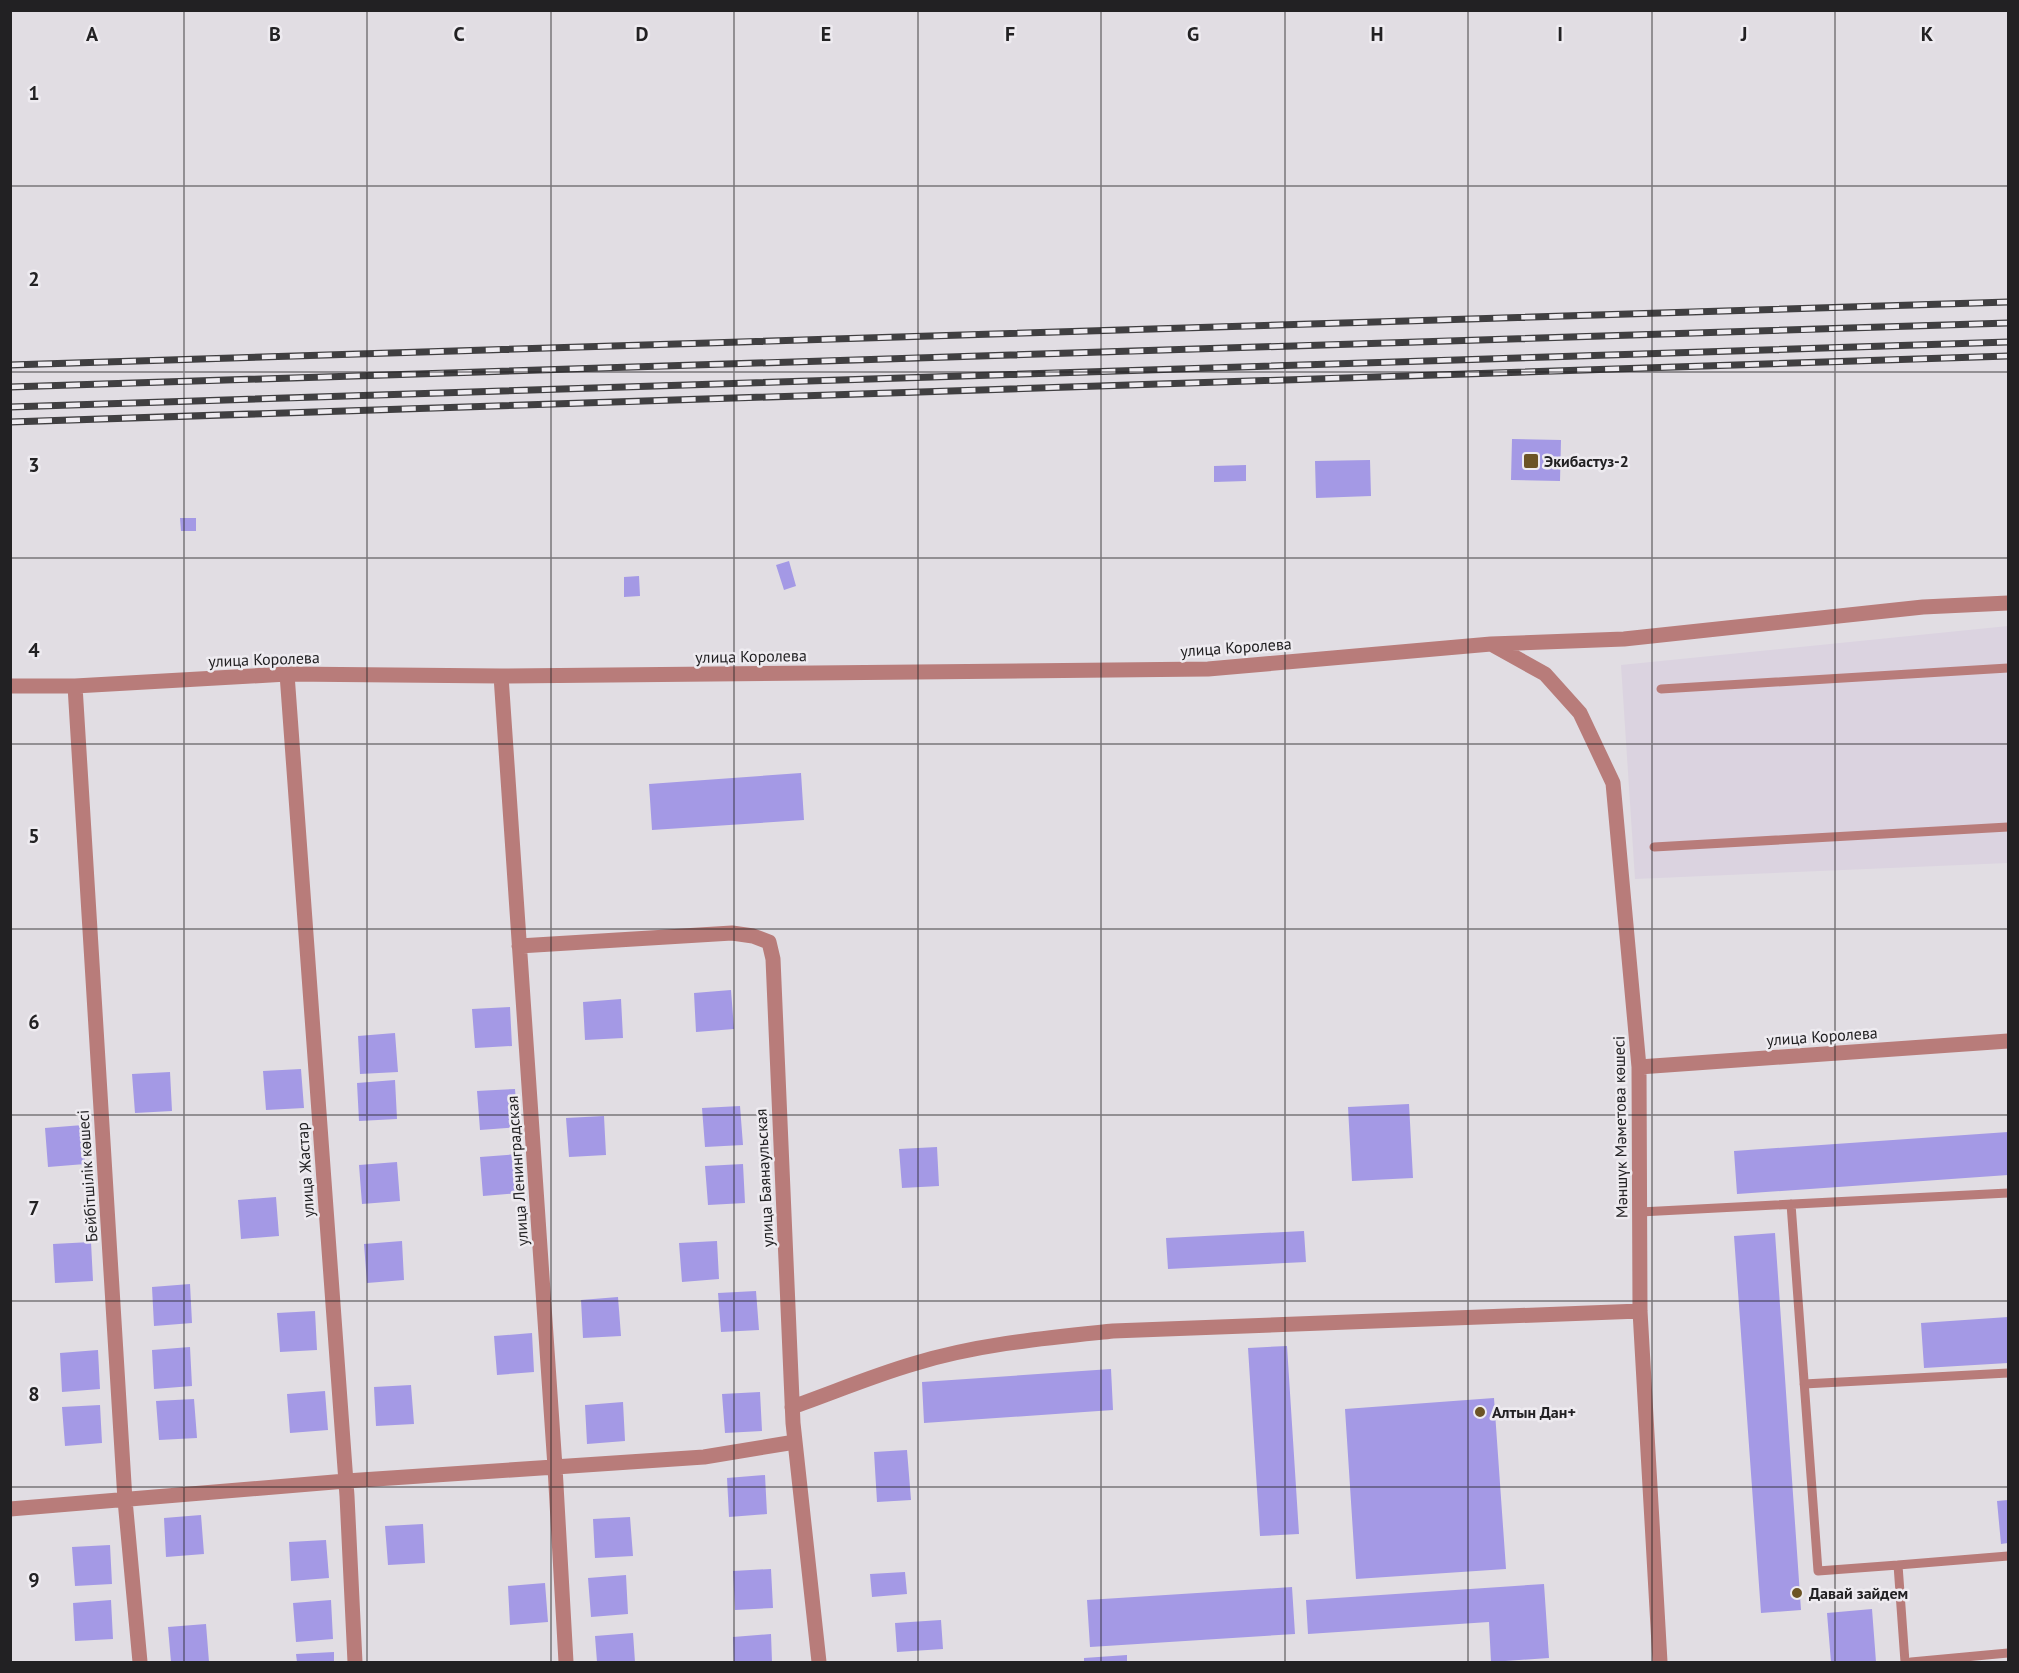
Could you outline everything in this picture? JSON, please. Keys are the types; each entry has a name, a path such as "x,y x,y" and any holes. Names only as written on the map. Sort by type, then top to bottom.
{"street":[{"name":"улица Королева","path":"10,686 75,686 287,674 501,676 1208,669 1491,644 1623,639 1923,607 2008,603"},
{"name":"Мәншүк Мәметова көшесі","path":"1491,644 1545,674 1580,713 1612,783 1639,1067 1640,1311 1660,1662"},
{"name":"улица Жастар","path":"287,674 346,1481 355,1662"},
{"name":"улица Ленинградская","path":"501,676 555,1467 566,1662"},
{"name":"Бейбітшілік көшесі","path":"75,686 125,1500 140,1662"},
{"name":"улица Баянаульская","path":"519,946 732,933 753,936 768,942 773,959 792,1407 819,1662"},
{"name":"улица Королева","path":"1639,1067 2008,1041"},
{"path":"792,1407 913,1364 952,1354 1034,1339 1113,1331 1640,1311"},
{"path":"10,1509 346,1481 704,1457 795,1442"}],"lane":[{"path":"1660,689 2008,668"},
{"path":"1654,847 2008,827"},
{"path":"1640,1212 2008,1193"},
{"path":"1791,1204 1818,1571 2008,1556"},
{"path":"1804,1384 2008,1373"},
{"path":"1898,1565 1905,1662"},
{"path":"1911,1662 2008,1653"}],"shaded area":[{"path":"2008,626 2008,863 1635,879 1621,665"}],"building":[{"path":"1512,439 1561,440 1560,481 1511,480"},
{"path":"1370,460 1371,496 1316,498 1315,461"},
{"path":"1246,465 1246,481 1214,482 1214,466"},
{"path":"180,518 196,518 196,531 181,531"},
{"path":"789,561 796,586 784,590 776,565"},
{"path":"639,576 640,596 624,597 624,577"},
{"path":"801,773 804,820 652,830 649,784"},
{"path":"731,990 734,1029 696,1032 694,993"},
{"path":"621,999 623,1038 585,1040 583,1002"},
{"path":"510,1007 512,1046 475,1048 472,1009"},
{"path":"395,1033 398,1072 360,1074 358,1036"},
{"path":"301,1069 304,1108 266,1110 263,1071"},
{"path":"170,1072 172,1111 135,1113 132,1074"},
{"path":"395,1080 397,1119 359,1121 357,1083"},
{"path":"515,1089 518,1127 480,1130 477,1091"},
{"path":"1409,1104 1413,1178 1352,1181 1348,1107"},
{"path":"740,1106 743,1145 705,1147 702,1108"},
{"path":"604,1116 606,1155 569,1157 566,1118"},
{"path":"83,1125 85,1164 48,1167 45,1128"},
{"path":"2008,1132 2008,1175 1737,1194 1734,1151"},
{"path":"937,1147 939,1186 902,1188 899,1149"},
{"path":"518,1154 521,1193 483,1196 480,1157"},
{"path":"397,1162 400,1201 362,1204 359,1165"},
{"path":"743,1164 745,1203 708,1205 705,1166"},
{"path":"276,1197 279,1236 241,1239 238,1200"},
{"path":"1304,1231 1306,1262 1168,1269 1166,1238"},
{"path":"1775,1233 1801,1610 1761,1613 1734,1236"},
{"path":"402,1241 404,1280 367,1283 364,1244"},
{"path":"717,1241 719,1279 682,1282 679,1243"},
{"path":"91,1242 93,1281 55,1283 53,1244"},
{"path":"190,1284 192,1323 154,1326 152,1287"},
{"path":"756,1291 759,1330 721,1332 718,1293"},
{"path":"618,1297 621,1336 583,1338 581,1300"},
{"path":"315,1311 317,1350 280,1352 277,1313"},
{"path":"2008,1317 2008,1363 1924,1368 1921,1323"},
{"path":"532,1333 534,1372 497,1375 494,1336"},
{"path":"1287,1346 1299,1534 1260,1536 1248,1348"},
{"path":"190,1347 192,1386 154,1389 152,1350"},
{"path":"98,1350 100,1389 62,1392 60,1353"},
{"path":"1111,1369 1113,1410 924,1423 922,1382"},
{"path":"411,1385 414,1424 376,1426 374,1387"},
{"path":"325,1391 328,1430 290,1433 287,1394"},
{"path":"760,1392 762,1431 725,1433 722,1394"},
{"path":"1494,1398 1506,1569 1356,1579 1345,1409"},
{"path":"194,1399 197,1438 159,1440 156,1401"},
{"path":"623,1402 625,1441 587,1444 585,1405"},
{"path":"100,1405 102,1443 65,1446 62,1407"},
{"path":"907,1450 911,1500 877,1502 874,1452"},
{"path":"765,1475 767,1514 729,1517 727,1478"},
{"path":"2008,1500 2008,1543 2001,1544 1997,1501"},
{"path":"201,1515 204,1554 166,1557 164,1518"},
{"path":"630,1517 633,1556 595,1558 593,1519"},
{"path":"423,1524 425,1563 388,1565 385,1526"},
{"path":"326,1540 329,1578 291,1581 289,1542"},
{"path":"110,1545 112,1584 75,1586 72,1547"},
{"path":"771,1569 773,1608 735,1610 733,1571"},
{"path":"905,1572 907,1594 872,1597 870,1574"},
{"path":"626,1575 628,1614 591,1617 588,1578"},
{"path":"545,1583 548,1622 510,1625 508,1586"},
{"path":"1544,1584 1549,1658 1491,1662 1489,1622 1308,1634 1306,1600"},
{"path":"1292,1587 1295,1634 1090,1647 1087,1600"},
{"path":"111,1600 113,1639 75,1641 73,1603"},
{"path":"331,1600 333,1639 296,1642 293,1603"},
{"path":"1872,1609 1876,1662 1831,1662 1827,1613"},
{"path":"941,1620 943,1649 897,1652 895,1623"},
{"path":"206,1624 209,1662 171,1662 168,1627"},
{"path":"633,1633 635,1662 597,1662 595,1636"},
{"path":"771,1634 772,1662 734,1662 733,1637"},
{"path":"334,1652 334,1662 297,1662 296,1654"},
{"path":"1127,1655 1127,1662 1084,1662 1084,1658"}],"railway":[{"path":"10,365 2008,302"},
{"path":"10,387 2008,323"},
{"path":"10,407 2008,342"},
{"path":"10,422 2008,356"}],"place":[{"name":"Экибастуз-2","path":"1531,461"},
{"name":"Алтын Дан+","path":"1480,1412"},
{"name":"Давай зайдем","path":"1797,1593"}]}
